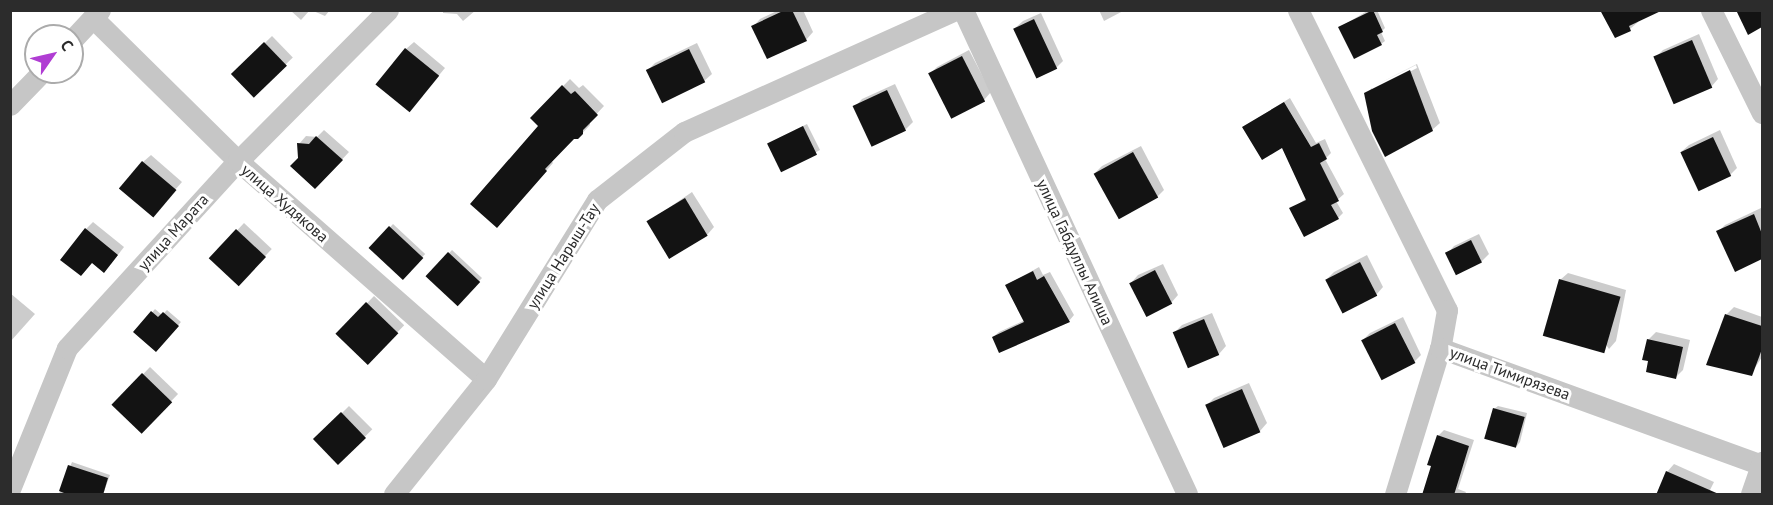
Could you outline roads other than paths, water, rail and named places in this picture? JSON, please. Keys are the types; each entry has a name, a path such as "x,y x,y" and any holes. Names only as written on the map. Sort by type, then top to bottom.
{"street":[{"name":"улица Марата","path":"10,489 67,348 238,161 388,10"},
{"name":"улица Нарыш-Тау","path":"394,495 486,379 597,200 684,132 955,10"},
{"name":"улица Габдуллы Алиша","path":"963,10 1187,495"},
{"name":"улица Тимирязева","path":"1298,10 1447,310 1440,348 1762,463"},
{"path":"1711,10 1762,113"},
{"name":"улица Худякова","path":"96,14 238,161 486,379"},
{"path":"84,27 96,14"},
{"path":"10,105 30,84"},
{"path":"1395,495 1440,348"},
{"path":"1751,495 1762,463"}]}
